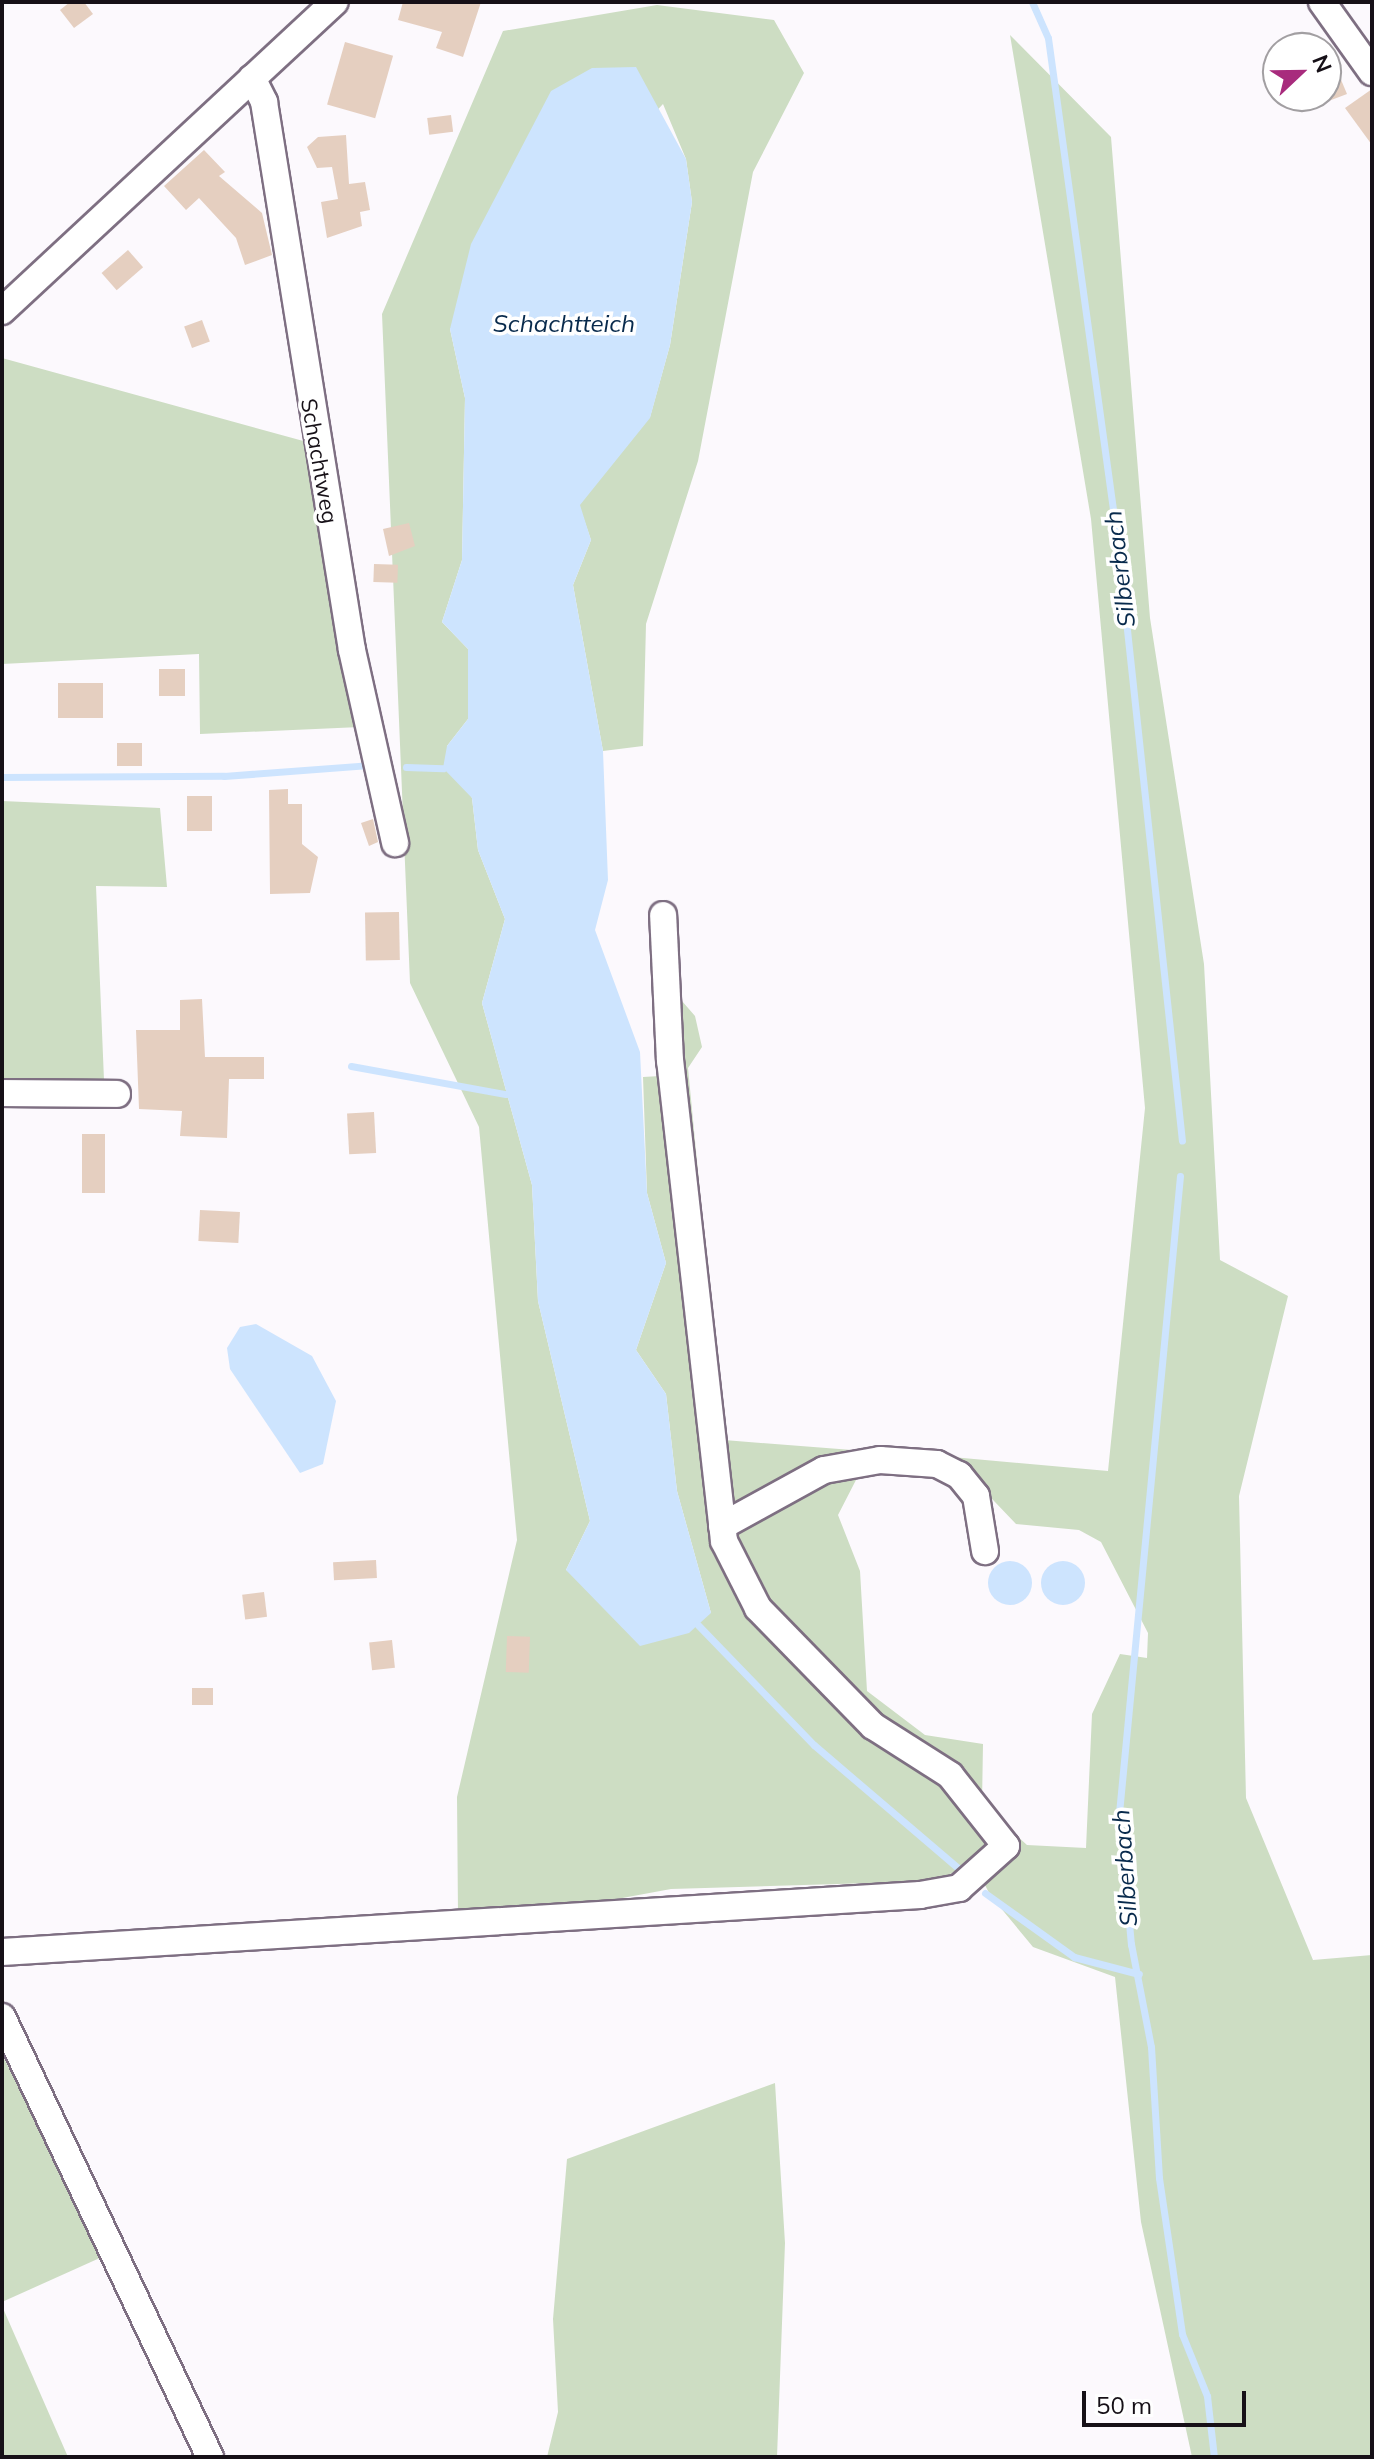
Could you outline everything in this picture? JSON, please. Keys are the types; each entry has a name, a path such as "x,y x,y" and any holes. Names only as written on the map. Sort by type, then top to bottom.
{"street":[{"path":"2,311 335,2"},
{"path":"1322,2 1372,72"},
{"name":"Schachtweg","path":"252,78 264,102 346,619 395,843"},
{"path":"2,1952 920,1895 959,1888 987,1869 1006,1846 950,1775 873,1726 758,1608 722,1526 670,1061 660,931"},
{"path":"2,1093 117,1094"},
{"path":"722,1526 824,1470 880,1460 937,1464 959,1475 976,1496 985,1551"},
{"path":"2,2017 210,2457"}],"green space":[{"path":"657,5 774,20 804,73 753,172 698,461 646,624 643,746 603,751 573,585 591,540 579,505 650,417 670,345 692,202 686,159 663,104 450,329 465,398 462,560 442,622 468,649 468,719 447,746 472,798 478,850 505,919 482,1003 532,1185 538,1301 590,1521 566,1570 711,1613 677,1491 666,1394 636,1350 666,1263 647,1193 643,1077 660,1076 651,910 663,915 675,993 695,1016 702,1047 688,1068 724,1440 852,1450 856,1480 838,1515 860,1571 867,1691 925,1735 983,1744 982,1804 1027,1845 1086,1848 1092,1714 1120,1654 1147,1658 1148,1633 1101,1542 1079,1530 1016,1524 952,1457 1108,1471 1145,1108 1091,519 1010,35 1111,137 1150,618 1204,964 1220,1260 1288,1296 1239,1496 1246,1798 1313,1960 1372,1955 1372,2457 1192,2457 1141,2222 1115,1977 1033,1947 990,1895 973,1861 938,1881 671,1889 552,1911 458,1915 457,1797 517,1540 479,1127 410,983 382,314 503,31"},
{"path":"2,358 307,442 360,727 200,734 199,654 2,664"},
{"path":"2,801 160,808 167,887 96,886 104,1080 2,1083"},
{"path":"2,2054 102,2257 2,2302"},
{"path":"775,2083 785,2243 777,2457 547,2457 558,2412 553,2319 567,2159"},
{"path":"2,2306 68,2457 2,2457"}],"water":[{"name":"Schachtteich","path":"636,67 686,159 692,202 670,345 650,418 580,505 591,540 573,585 603,751 608,880 595,930 640,1052 647,1193 666,1263 636,1350 666,1394 677,1491 711,1613 689,1633 640,1646 566,1570 590,1521 538,1301 532,1185 482,1003 505,919 478,850 472,798 443,768 447,746 468,719 468,649 442,622 462,560 465,398 450,329 471,244 551,91 592,68"},
{"path":"256,1324 312,1356 336,1401 323,1464 300,1473 230,1369 227,1348 240,1327"},
{"path":"1010,1561 1026,1567 1032,1583 1026,1599 1010,1605 994,1599 988,1583 994,1567"},
{"path":"1063,1561 1079,1567 1085,1583 1079,1599 1063,1605 1047,1599 1041,1583 1047,1567"}],"building":[{"path":"70,2 84,2 93,14 74,28 60,10"},
{"path":"403,2 481,2 463,57 436,48 442,32 398,20"},
{"path":"345,42 393,56 375,118 327,104"},
{"path":"1372,89 1372,145 1345,108"},
{"path":"451,115 453,132 429,135 427,118"},
{"path":"346,135 349,184 365,182 370,210 360,212 362,226 327,238 321,202 338,199 332,167 317,168 307,147 318,137"},
{"path":"204,150 225,172 219,176 262,213 272,255 245,265 236,238 199,198 186,210 164,186"},
{"path":"128,250 143,267 117,290 102,273"},
{"path":"202,320 210,342 192,348 184,326"},
{"path":"409,523 415,546 389,556 383,529"},
{"path":"374,564 398,565 397,583 373,582"},
{"path":"159,669 185,669 185,696 159,696"},
{"path":"58,683 103,683 103,718 58,718"},
{"path":"117,743 142,743 142,766 117,766"},
{"path":"288,789 288,804 302,804 302,844 318,857 310,893 270,894 269,790"},
{"path":"187,796 212,796 212,831 187,831"},
{"path":"373,819 378,842 369,846 361,823"},
{"path":"399,912 400,960 366,961 365,913"},
{"path":"202,999 205,1057 264,1057 264,1079 229,1079 227,1138 180,1136 182,1111 139,1109 136,1030 180,1030 180,1000"},
{"path":"374,1112 376,1153 349,1154 347,1113"},
{"path":"82,1134 105,1134 105,1193 82,1193"},
{"path":"200,1210 240,1212 238,1243 198,1241"},
{"path":"376,1560 377,1578 334,1580 333,1562"},
{"path":"264,1592 267,1617 245,1619 242,1595"},
{"path":"507,1636 530,1637 529,1673 506,1672"},
{"path":"392,1640 395,1668 372,1670 369,1642"},
{"path":"192,1688 213,1688 213,1705 192,1705"}],"waterway":[{"name":"Silberbach","path":"1032,2 1048,38 1118,546 1182,1141"},
{"path":"2,777 224,776 369,765"},
{"path":"406,767 443,768"},
{"path":"351,1066 505,1094"},
{"name":"Silberbach","path":"1180,1176 1119,1813 1131,1944 1151,2047 1159,2178 1182,2334 1207,2396 1214,2457"},
{"path":"698,1625 814,1745 958,1868"},
{"path":"985,1893 1074,1957 1139,1974"}]}
